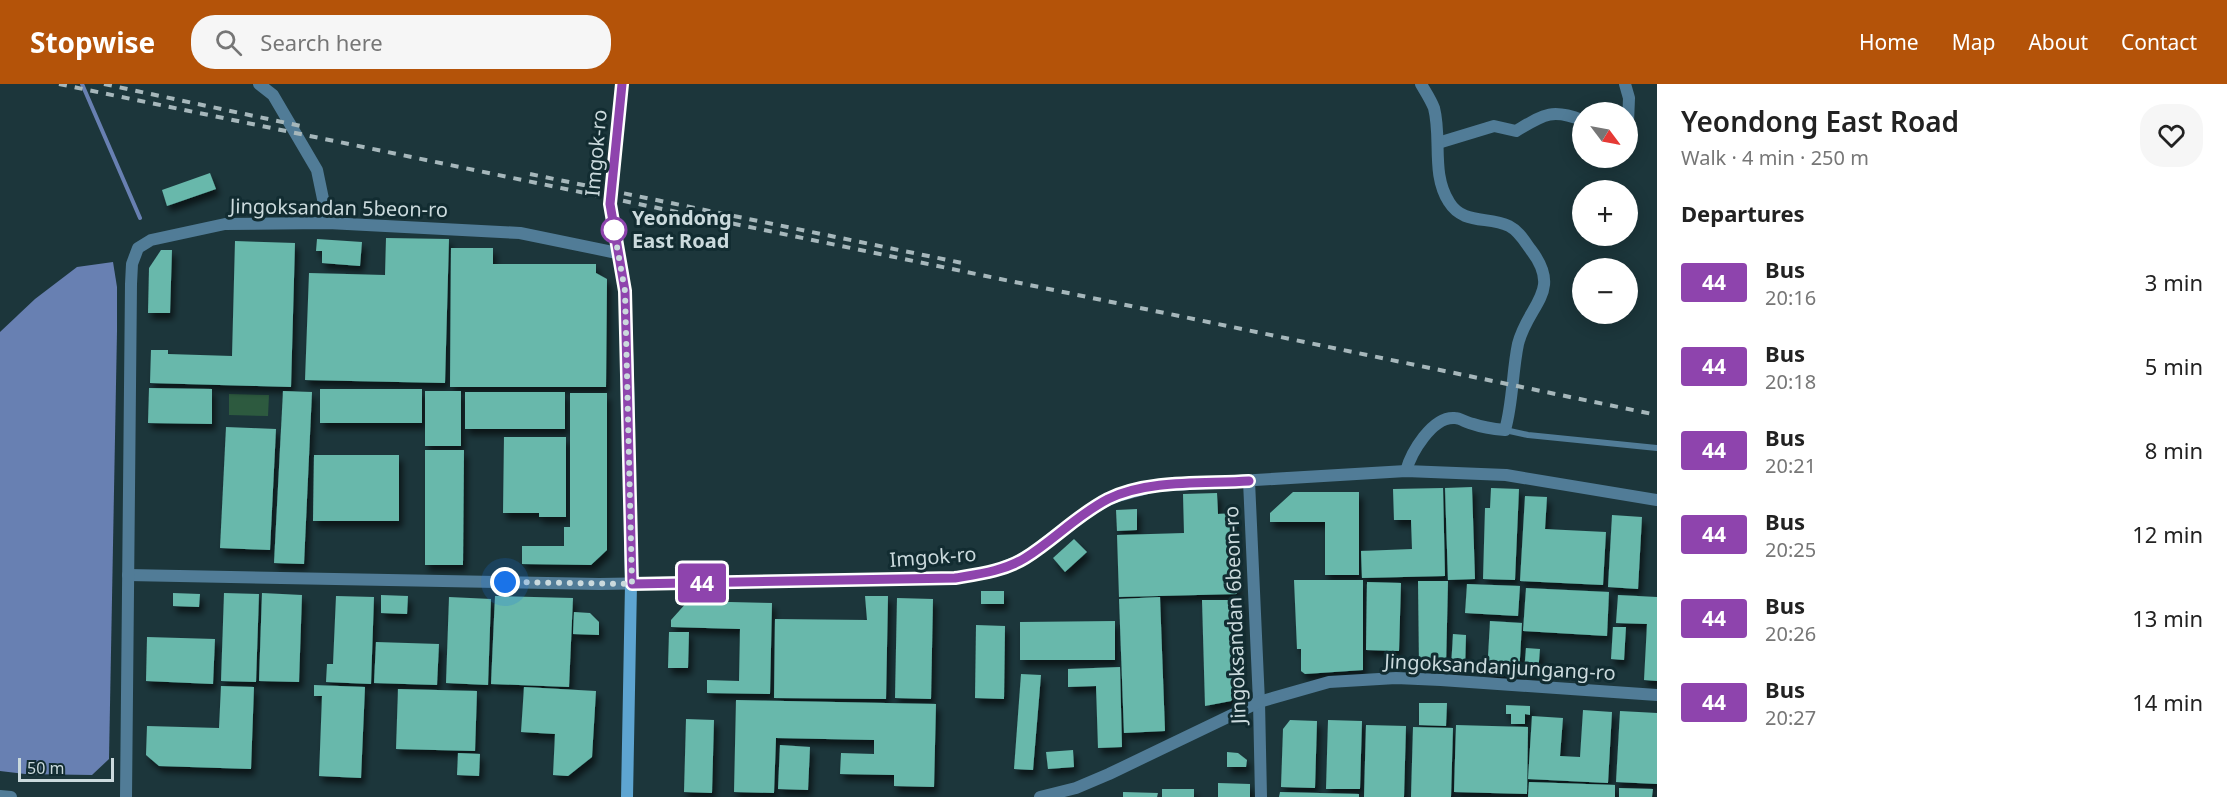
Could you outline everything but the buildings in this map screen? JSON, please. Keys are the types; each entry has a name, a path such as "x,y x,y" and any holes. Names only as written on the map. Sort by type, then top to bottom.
{"main road":[{"name":"Imgok-ro","path":"622,84 610,204 625,291 632,584 627,797"}],"street":[{"path":"259,84 273,95 313,160 328,223"},
{"path":"1406,471 1411,454 1428,433 1443,421 1455,418 1489,429 1505,430 1511,408 1519,343 1545,284 1545,272 1516,231 1508,226 1470,219 1456,211 1448,200 1439,177 1434,107 1421,84"},
{"path":"1624,84 1629,102"},
{"path":"1438,143 1494,126 1516,131 1546,114 1563,112 1572,116"},
{"name":"Jingoksandan 5beon-ro","path":"126,797 132,264 138,248 151,240 225,224 328,223 520,233 617,253"},
{"name":"Jingoksandan 6beon-ro","path":"1260,797 1259,702 1249,481 1406,471 1506,475 1657,500"},
{"name":"Imgok-ro","path":"632,584 955,578 982,574 1024,559 1086,512 1111,498 1155,486 1249,481"},
{"path":"128,575 632,584"},
{"name":"Jingoksandanjungang-ro","path":"1040,797 1109,774 1259,702 1329,682 1396,678 1657,695"},
{"path":"0,796 11,797"}],"lane":[{"path":"1505,430 1528,435 1657,448"}],"green space":[{"path":"229,394 269,395 268,416 229,415"}],"water":[{"path":"113,262 117,287 117,331 109,759 92,775 25,774 0,771 0,332 35,299 77,267"}],"waterway":[{"path":"82,84 140,218"}],"railway":[{"path":"59,84 1657,415"},
{"path":"104,84 301,126"},
{"path":"530,174 967,264"}],"bus line":[{"name":"44","path":"622,84 610,204 625,291 632,584 955,578 991,572 1024,559 1086,512 1111,498 1155,486 1249,481"}],"place":[{"name":"Yeondong East Road","path":"614,230"}],"route":[{"path":"505,582 632,584 625,291 614,230"}]}
